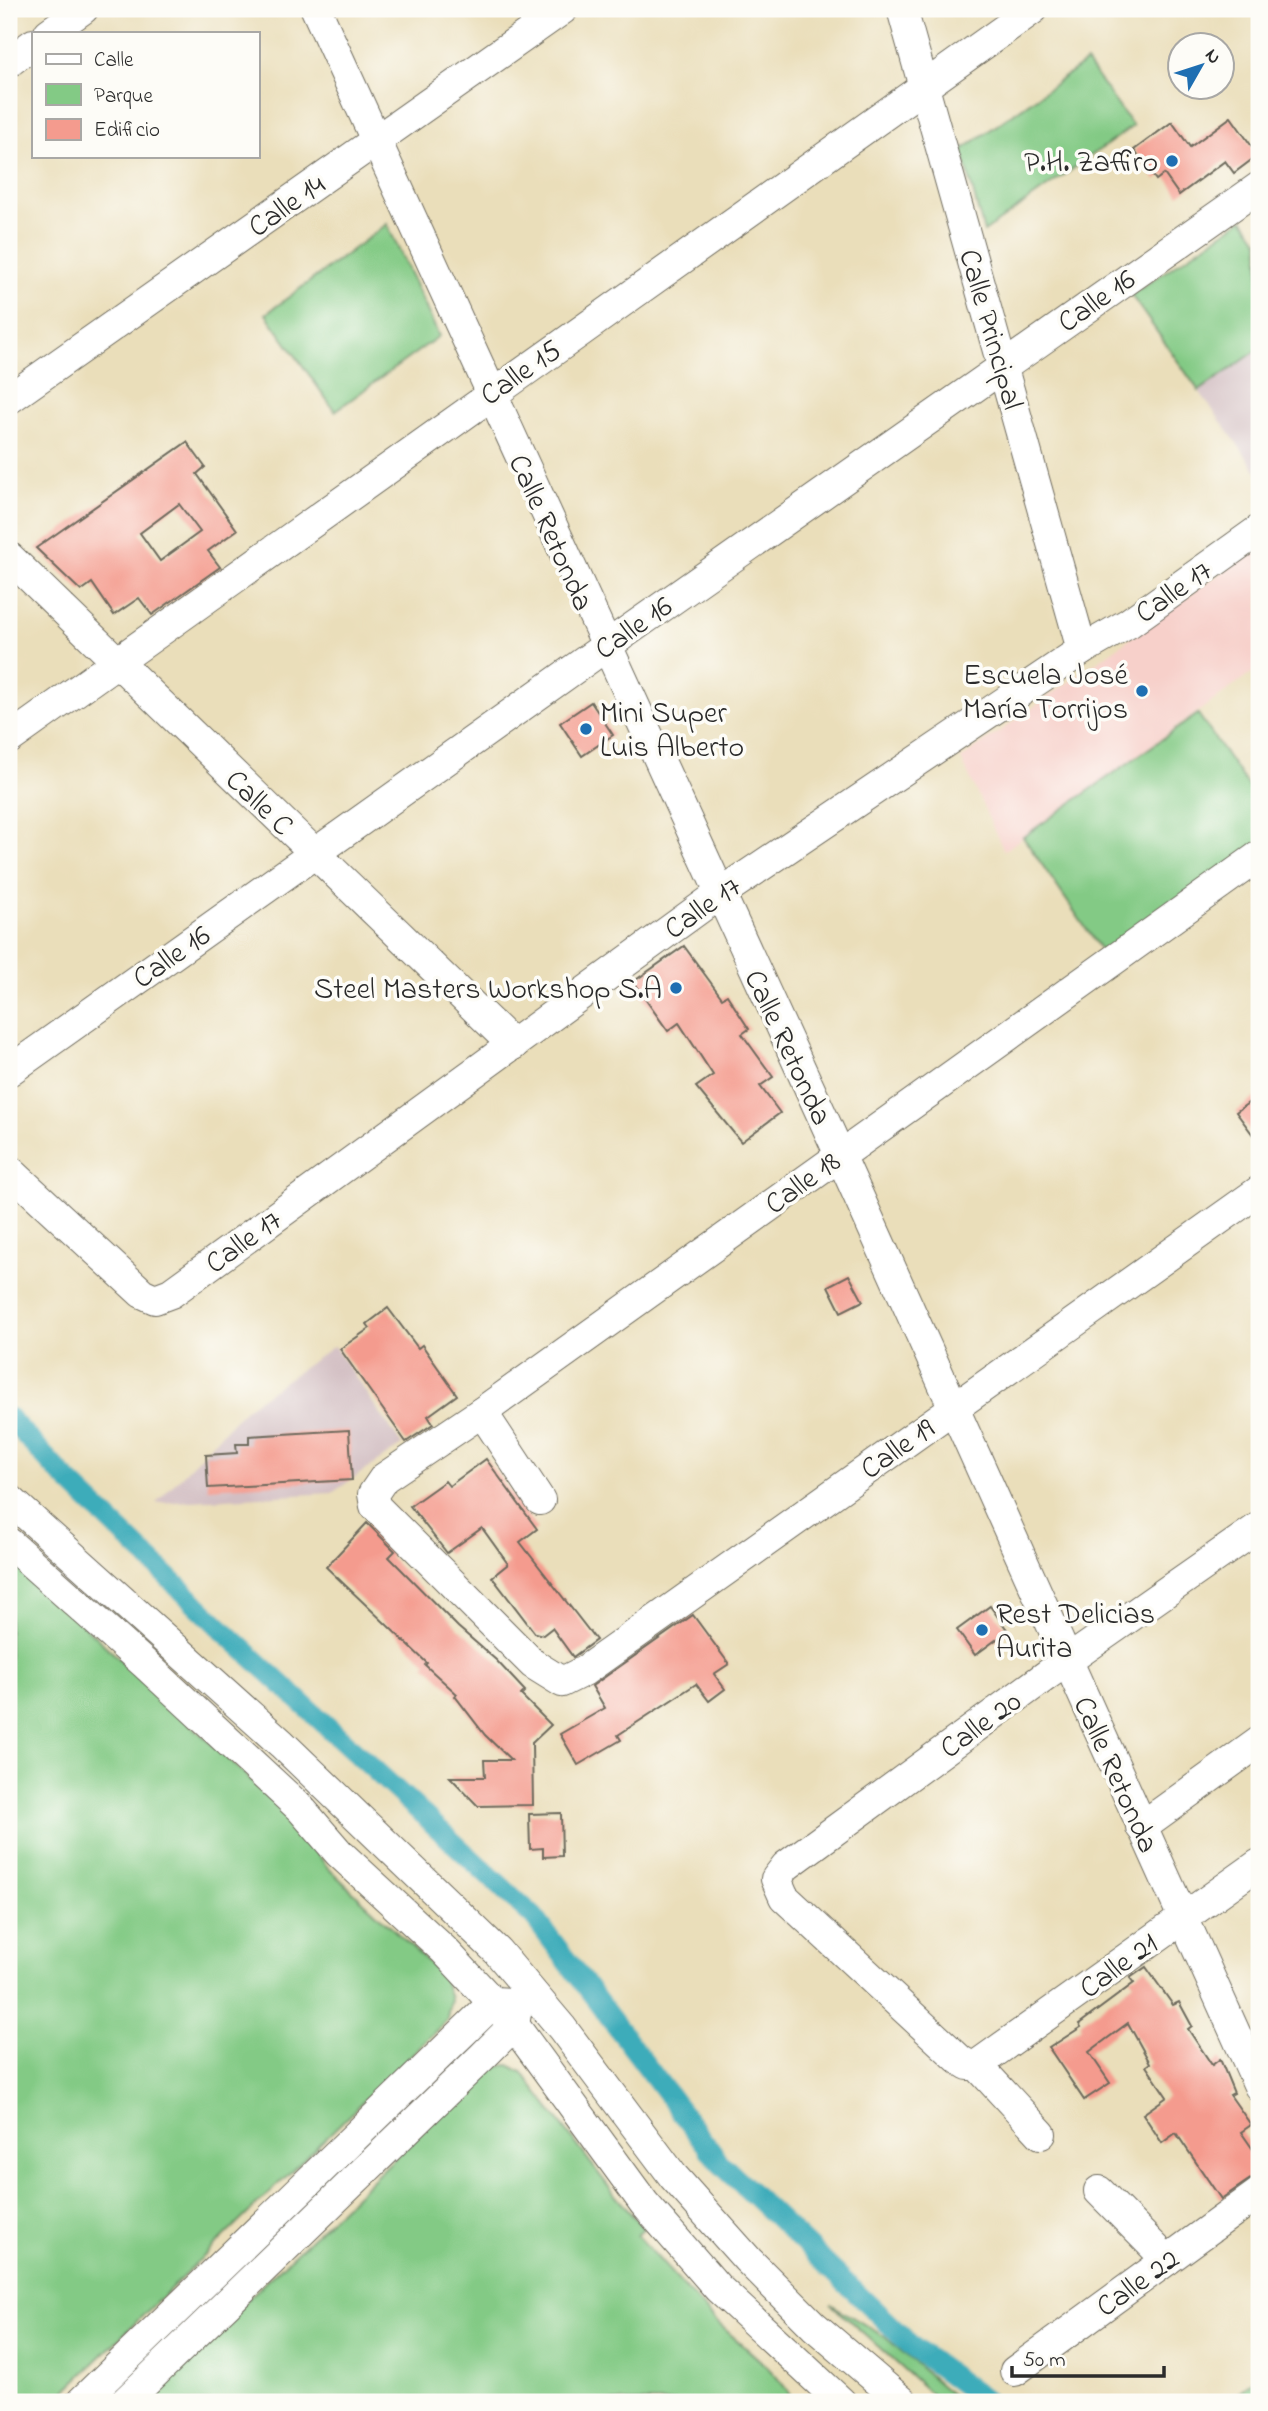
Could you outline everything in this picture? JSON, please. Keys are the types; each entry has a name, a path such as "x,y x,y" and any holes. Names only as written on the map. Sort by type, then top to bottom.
{"street":[{"path":"50,32 83,9"},
{"name":"Calle Retonda","path":"316,9 374,143 840,1155 1259,2086"},
{"name":"Calle 14","path":"9,399 563,9"},
{"name":"Calle Principal","path":"902,9 1082,650"},
{"name":"Calle 15","path":"9,739 490,393 1033,9"},
{"path":"9,62 32,45"},
{"name":"Calle 16","path":"9,1071 1003,365 1259,187"},
{"name":"Calle 17","path":"9,1170 142,1293 155,1299 182,1285 718,895 1082,650 1129,623 1259,530"},
{"name":"Calle C","path":"9,557 116,664 513,1045"},
{"name":"Calle 18","path":"380,1483 1259,856"},
{"name":"Calle 19","path":"380,1483 373,1494 375,1506 533,1664 562,1682 584,1671 1259,1191"},
{"path":"482,1412 540,1500"},
{"path":"9,1499 282,1744 497,1951 562,2028 673,2176 748,2260 846,2353 903,2402"},
{"name":"Calle 20","path":"977,2065 968,2065 960,2060 794,1906 778,1887 776,1879 786,1866 1066,1661 1259,1527"},
{"path":"9,1543 145,1664 301,1809 339,1853 508,2010 645,2203 710,2279 841,2402"},
{"path":"1141,1827 1259,1742"},
{"name":"Calle 21","path":"977,2065 1259,1864"},
{"path":"125,2402 508,2010 512,1976 497,1951"},
{"path":"81,2402 508,2010 541,2013 562,2028"},
{"path":"977,2065 1041,2134"},
{"path":"1099,2191 1167,2260"},
{"name":"Calle 22","path":"1015,2371 1259,2193"},
{"path":"846,2353 858,2370 869,2402"}],"shaded area":[{"path":"1259,349 1259,474 1199,391"},
{"name":"Escuela José María Torrijos","path":"1259,546 1259,668 1004,851 961,759"},
{"path":"334,1346 402,1445 332,1493 156,1503 245,1409"}],"green space":[{"path":"1086,62 1133,126 984,232 962,150"},
{"path":"1243,219 1259,241 1259,349 1199,391 1131,295"},
{"path":"387,224 439,336 335,411 266,314"},
{"path":"1198,714 1259,802 1259,844 1105,956 1023,837"},
{"path":"9,1557 289,1815 328,1868 442,1975 450,1998 447,2020 54,2402 9,2402"},
{"path":"509,2065 522,2072 644,2229 637,2235 711,2316 778,2379 793,2402 140,2402 491,2066"},
{"path":"831,2304 885,2337 960,2402 940,2402"},
{"path":"1254,2380 1259,2382 1259,2402 1226,2402"}],"building":[{"path":"1231,117 1258,155 1234,173 1225,161 1179,195 1164,174 1156,180 1134,150 1172,122 1190,147"},
{"path":"187,442 205,467 197,474 237,530 208,551 220,567 152,615 139,598 114,615 92,583 81,591 36,548","holes":["179,504 200,532 160,561 140,533"]},
{"name":"Mini Super Luis Alberto","path":"591,702 613,735 582,756 560,723"},
{"path":"684,946 722,998 727,995 749,1029 742,1034 773,1077 760,1086 780,1113 741,1142 696,1087 713,1075 679,1023 668,1031 633,982"},
{"path":"1259,1095 1259,1143 1236,1112"},
{"path":"849,1275 863,1301 841,1312 828,1286"},
{"path":"388,1308 418,1348 422,1345 457,1395 428,1416 433,1424 406,1442 340,1349 370,1328 367,1324"},
{"path":"349,1430 352,1480 208,1488 206,1455 237,1453 236,1444 249,1444 249,1436"},
{"path":"486,1459 537,1529 520,1542 596,1640 573,1657 552,1628 543,1635 535,1633 492,1577 508,1564 482,1528 447,1553 410,1506 445,1481 449,1486"},
{"path":"367,1523 395,1551 389,1557 458,1627 496,1660 525,1691 521,1695 551,1725 532,1743 533,1805 478,1806 450,1777 485,1777 484,1760 511,1760 485,1735 455,1696 457,1694 326,1567"},
{"name":"Rest Delicias Aurita","path":"990,1606 1008,1631 975,1655 957,1630"},
{"path":"693,1615 729,1664 714,1674 725,1689 709,1701 696,1684 618,1735 621,1740 578,1765 560,1734 605,1708 592,1686"},
{"path":"561,1813 562,1856 543,1857 543,1848 530,1849 529,1814"},
{"path":"1146,1967 1173,2005 1179,2002 1192,2026 1188,2029 1212,2065 1220,2059 1234,2093 1230,2095 1251,2125 1241,2132 1259,2158 1259,2173 1221,2199 1176,2133 1162,2143 1143,2114 1167,2097 1146,2066 1150,2063 1128,2023 1089,2052 1110,2083 1084,2100 1049,2048 1081,2027 1079,2024 1134,1983 1130,1978"}],"waterway":[{"path":"9,1418 60,1473 226,1633 534,1917 719,2162 915,2349 987,2402"}],"place":[{"name":"P.H. Zaffiro","path":"1172,161"},
{"name":"Escuela José María Torrijos","path":"1142,691"},
{"name":"Mini Super Luis Alberto","path":"586,729"},
{"name":"Steel Masters Workshop S.A","path":"676,988"},
{"name":"Rest Delicias Aurita","path":"982,1630"}]}
